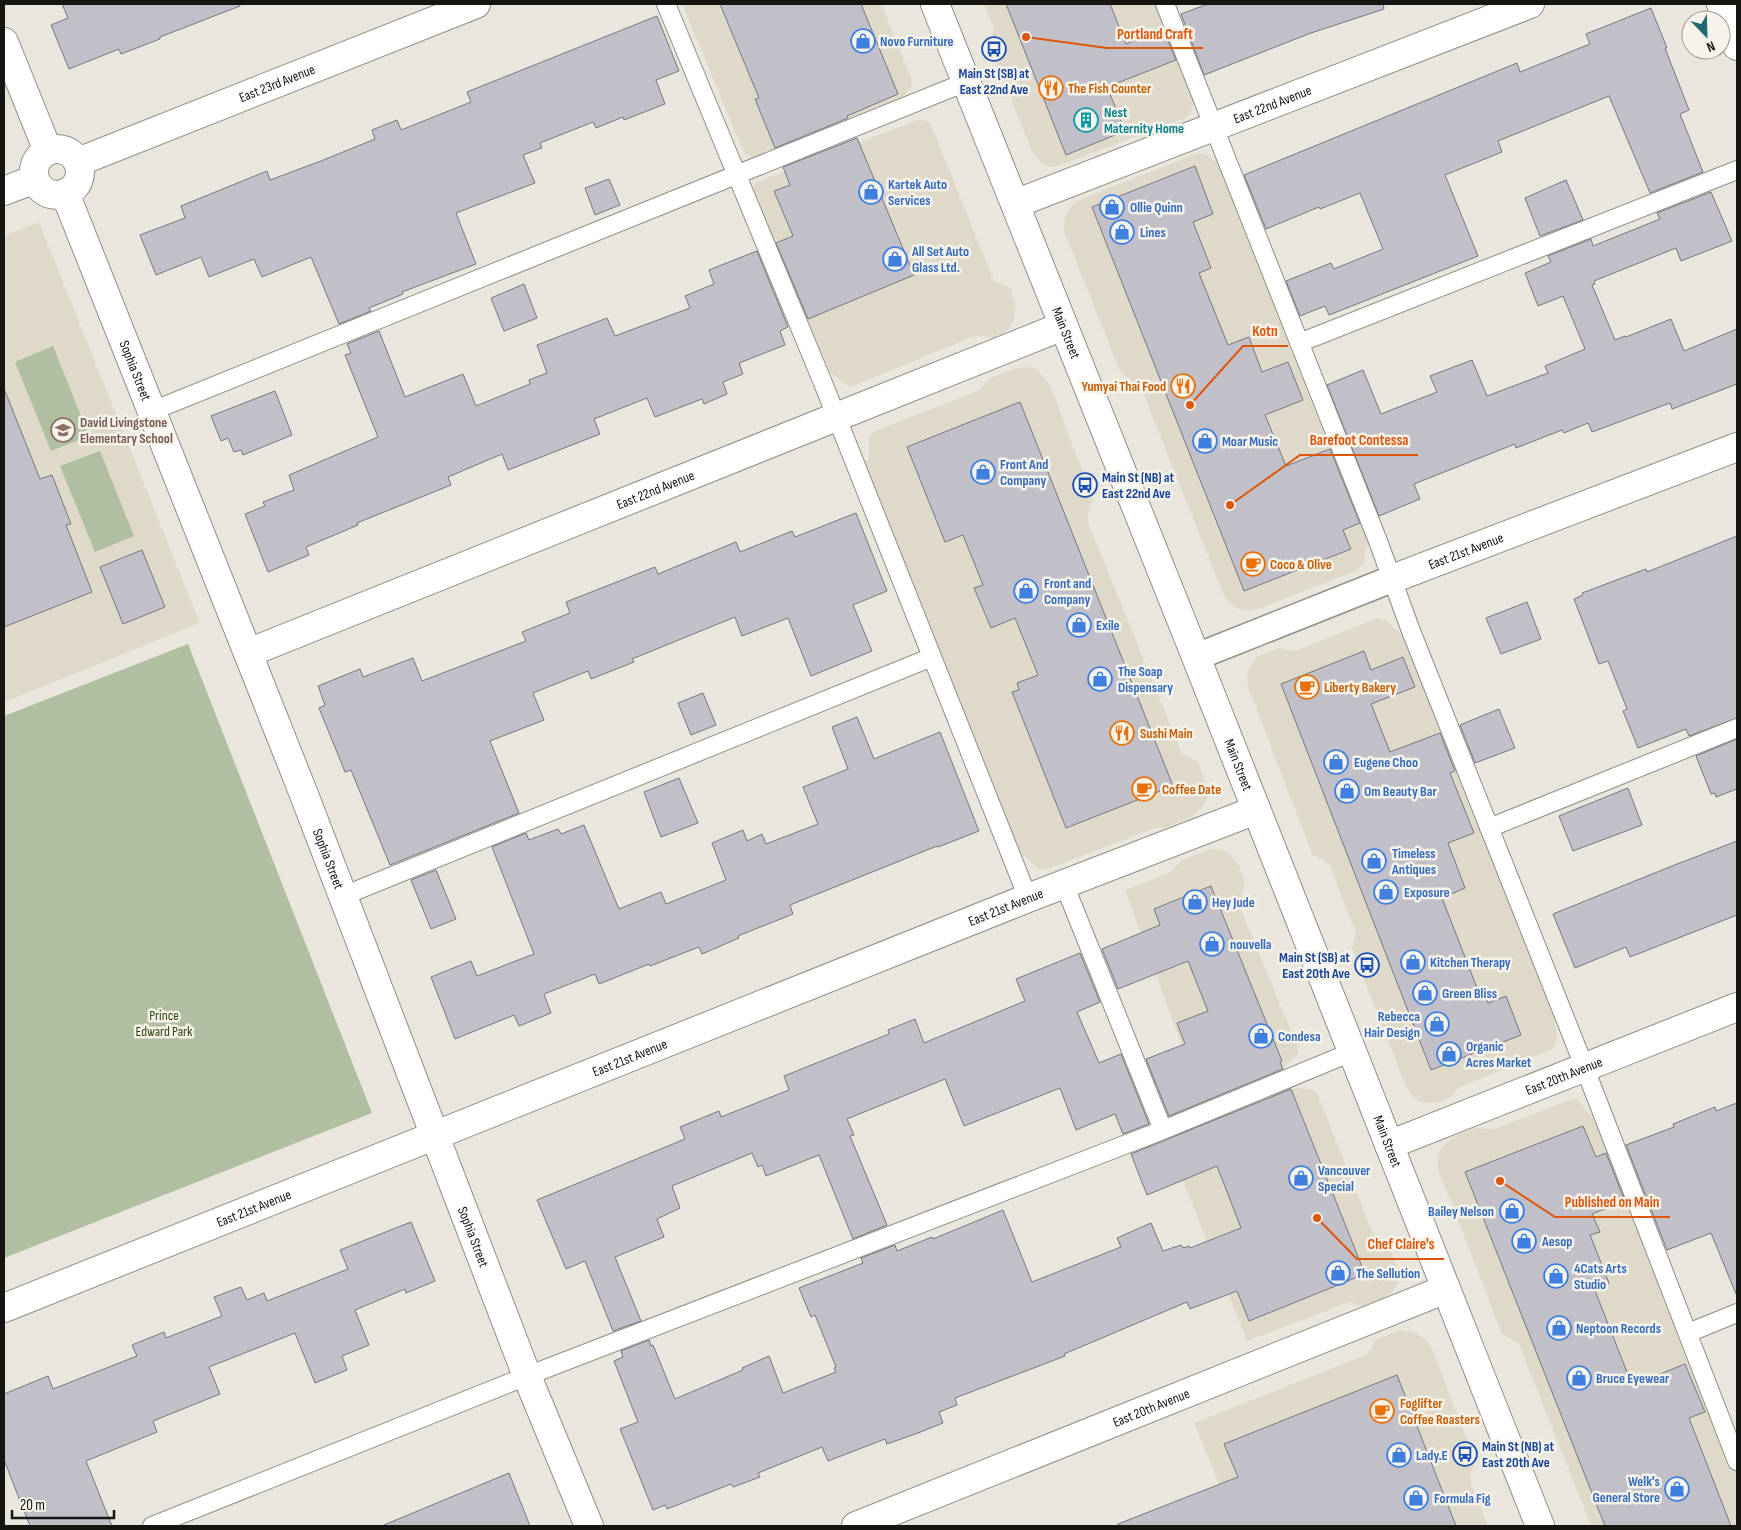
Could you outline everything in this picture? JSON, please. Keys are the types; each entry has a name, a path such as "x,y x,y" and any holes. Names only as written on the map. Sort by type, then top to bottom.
{"street":[{"name":"East 23rd Avenue","path":"78,162 476,4"},
{"name":"Main Street","path":"934,4 1196,657 1540,1526"},
{"name":"East 22nd Avenue","path":"1015,204 1530,4"},
{"path":"1721,4 1737,46"},
{"path":"4,42 48,150"},
{"path":"62,149 74,156 78,162 79,177 71,190 57,195 50,194 38,186 35,179 34,165 42,154 48,150 62,149"},
{"path":"4,191 35,179"},
{"name":"Sophia Street","path":"65,193 248,653 527,1376 589,1526"},
{"name":"East 22nd Avenue","path":"248,653 1063,326"},
{"name":"East 21st Avenue","path":"1196,657 1392,579 1737,448"},
{"name":"East 21st Avenue","path":"4,1308 1028,898 1256,810"},
{"name":"East 20th Avenue","path":"1389,1145 1584,1066 1737,1007"},
{"name":"East 20th Avenue","path":"856,1526 1446,1289"}],"lane":[{"path":"666,4 836,416 1028,898"},
{"path":"1165,4 1584,1066 1737,1461"},
{"path":"152,411 966,82"},
{"path":"1298,343 1737,170"},
{"path":"342,896 932,658"},
{"path":"1489,828 1737,728"},
{"path":"1064,884 1163,1130"},
{"path":"152,1526 527,1376 1163,1130 1352,1052"},
{"path":"1688,1333 1737,1313"}],"shaded area":[{"path":"682,4 882,4 912,81 911,87 898,102 758,160 744,153"},
{"path":"984,4 1165,4 1204,101 1192,106 1191,113 1187,117 1061,165 1051,167 1042,164 1032,151 989,44 994,30"},
{"path":"918,120 928,121 931,125 994,281 1010,288 1015,302 1014,320 1002,335 994,338 972,337 850,387 830,372 751,192 755,183"},
{"path":"1199,153 1206,154 1216,162 1226,158 1378,541 1366,545 1364,563 1358,570 1258,609 1246,611 1236,608 1226,599 1142,390 1120,371 1064,231 1067,212 1079,200"},
{"name":"David Livingstone Elementary School","path":"39,222 200,623 4,702 4,236"},
{"path":"1028,367 1037,369 1050,385 1093,499 1087,520 1182,754 1198,762 1208,790 1208,797 1203,807 1189,818 1168,827 1155,828 1044,870 1037,868 1025,856 1013,861 855,465 869,460 869,438 873,432 980,390 989,379 1013,369"},
{"path":"1377,618 1386,620 1402,635 1411,631 1565,1017 1555,1022 1557,1038 1552,1049 1458,1088 1452,1097 1436,1103 1420,1102 1413,1097 1405,1084 1352,949 1356,933 1329,864 1312,854 1248,687 1247,676 1250,666 1261,655 1280,648 1291,651 1298,650"},
{"path":"1211,849 1219,849 1229,853 1239,865 1245,881 1239,905 1298,1048 1298,1054 1283,1067 1289,1087 1314,1090 1317,1093 1373,1234 1388,1243 1400,1274 1399,1282 1386,1297 1363,1306 1349,1302 1247,1341 1140,1073 1185,1054 1125,890 1171,872 1182,860"},
{"path":"1574,1099 1580,1102 1591,1117 1602,1113 1737,1461 1737,1526 1591,1526 1519,1344 1502,1334 1438,1169 1441,1148 1455,1136 1476,1128 1495,1129"},
{"path":"1399,1330 1414,1332 1428,1342 1432,1349 1475,1460 1470,1477 1471,1484 1488,1526 1236,1526 1194,1423 1366,1355 1376,1340"}],"green space":[{"path":"53,346 89,436 51,451 15,362"},
{"path":"100,451 134,536 95,552 60,466"},
{"name":"Prince Edward Park","path":"188,644 372,1113 4,1258 4,716"}],"building":[{"path":"62,4 239,4 240,6 121,54 119,49 69,69 51,25 68,18"},
{"path":"720,4 861,4 898,94 847,116 848,118 775,148 755,99 759,98"},
{"path":"1006,4 1110,4 1126,44 1163,29 1176,60 1107,87 1125,131 1066,155"},
{"path":"1208,4 1383,4 1384,9 1311,33 1204,75 1181,14"},
{"path":"1651,8 1689,110 1680,114 1703,172 1650,193 1609,96 1498,141 1502,152 1445,175 1478,256 1329,315 1325,306 1300,316 1286,281 1331,263 1334,269 1383,249 1360,193 1320,209 1319,207 1266,229 1244,175 1517,63 1520,72 1590,44 1586,34"},
{"path":"657,16 679,71 656,80 665,104 624,120 623,117 596,128 593,122 540,143 542,148 523,155 535,183 456,213 476,264 402,292 403,294 369,308 371,311 339,324 311,257 262,277 254,259 209,277 201,257 156,275 140,235 185,218 181,206 267,171 270,180 321,161 375,139 372,130 397,120 401,130 471,102 467,92"},
{"path":"857,138 914,275 808,319 776,243 793,236 774,191 790,185 783,167"},
{"path":"1195,166 1213,214 1193,222 1211,268 1199,273 1228,345 1249,337 1262,372 1288,362 1303,400 1265,415 1286,466 1330,449 1360,523 1343,530 1351,549 1244,591 1092,207"},
{"path":"609,179 620,205 595,215 585,188"},
{"path":"1566,180 1583,220 1540,236 1525,198"},
{"path":"1711,192 1732,241 1681,261 1676,248 1594,281 1595,284 1592,285 1615,340 1671,319 1684,351 1737,329 1737,384 1672,409 1670,403 1592,432 1588,423 1564,433 1562,430 1516,448 1515,444 1414,484 1420,499 1379,516 1327,385 1363,370 1381,414 1437,392 1430,376 1472,360 1487,396 1548,373 1545,366 1585,349 1563,296 1538,306 1525,273 1551,262 1548,256 1591,239 1593,246 1660,219 1657,213"},
{"path":"757,251 788,327 780,331 785,345 739,363 743,374 723,382 727,394 704,404 702,399 655,417 647,398 594,419 600,434 508,470 502,454 448,477 451,485 357,523 358,525 306,547 309,555 268,572 245,514 265,506 263,502 294,490 289,475 378,437 345,355 351,353 347,344 379,331 405,397 463,374 476,406 530,384 529,380 547,373 537,345 607,318 615,336 690,308 685,296 714,284 709,270"},
{"path":"524,284 537,318 504,331 491,298"},
{"path":"275,391 292,435 243,455 241,450 234,452 228,438 221,441 211,416"},
{"path":"4,392 40,479 52,475 71,524 66,525 92,592 4,627"},
{"path":"1020,402 1173,786 1066,828 1012,692 1019,690 1017,683 1038,675 1015,618 991,628 974,588 983,585 963,535 945,542 907,447"},
{"path":"856,513 887,591 853,605 872,651 811,676 788,618 742,636 735,617 632,659 634,662 591,679 588,671 533,693 544,720 490,741 519,813 390,865 351,770 345,772 319,708 325,705 318,686 360,669 363,677 413,658 422,681 526,641 522,632 570,613 566,602 655,567 658,574 736,542 740,552 792,531 795,537"},
{"path":"1737,536 1737,718 1689,736 1686,729 1638,748 1623,711 1627,709 1608,661 1599,664 1574,599 1583,595 1582,593 1646,569 1647,572"},
{"path":"142,550 165,607 123,624 100,567"},
{"path":"1527,602 1541,639 1501,654 1486,618"},
{"path":"1364,651 1371,670 1403,657 1415,687 1371,704 1390,752 1440,733 1455,771 1450,773 1474,833 1448,843 1465,888 1442,898 1479,993 1484,991 1488,1003 1506,996 1521,1035 1431,1070 1281,684"},
{"path":"703,693 716,725 691,735 678,703"},
{"path":"1499,709 1515,748 1475,763 1460,725"},
{"path":"857,717 874,759 940,732 979,831 790,905 793,914 738,936 739,938 702,954 699,947 599,984 595,974 544,994 551,1013 519,1026 514,1015 455,1039 431,977 471,961 477,976 534,954 492,847 526,833 529,840 558,829 561,834 584,825 619,909 661,892 666,904 726,880 712,843 743,830 747,841 762,834 766,844 818,824 803,787 848,769 832,727"},
{"path":"1737,739 1737,789 1716,797 1715,793 1711,794 1696,756"},
{"path":"679,778 698,823 661,837 644,792"},
{"path":"1628,788 1642,825 1573,851 1559,816"},
{"path":"1737,841 1737,915 1630,957 1626,947 1575,968 1553,914"},
{"path":"436,870 456,919 431,929 411,880"},
{"path":"1211,886 1282,1061 1280,1062 1283,1069 1169,1116 1146,1059 1185,1044 1177,1023 1208,1011 1188,961 1118,989 1102,949 1160,925 1154,909"},
{"path":"1080,953 1100,1002 1077,1012 1099,1063 1121,1054 1149,1124 1123,1134 1115,1114 1076,1130 1060,1088 964,1126 945,1079 847,1119 854,1135 850,1136 887,1225 853,1239 819,1155 766,1176 762,1165 758,1167 752,1153 672,1186 680,1208 657,1219 664,1237 615,1257 641,1321 613,1331 585,1261 566,1269 537,1200 685,1139 680,1127 719,1111 721,1117 789,1090 784,1076 889,1034 888,1030 915,1019 924,1043 1025,1001 1016,979"},
{"path":"1291,1089 1365,1274 1249,1321 1237,1291 1190,1309 1187,1302 1064,1354 1065,1356 955,1398 957,1405 939,1412 943,1423 918,1433 887,1444 885,1439 828,1461 822,1447 758,1473 760,1477 733,1487 731,1484 667,1509 665,1505 653,1510 620,1429 638,1422 614,1361 623,1357 621,1351 649,1340 651,1346 653,1345 675,1399 743,1370 742,1368 769,1356 783,1393 836,1372 834,1368 836,1367 815,1315 811,1317 799,1288 863,1263 861,1258 895,1245 897,1251 932,1237 933,1239 1003,1210 1032,1282 1121,1247 1117,1238 1151,1223 1163,1251 1181,1245 1183,1248 1189,1246 1190,1248 1241,1228 1217,1166 1147,1195 1131,1154"},
{"path":"1737,1103 1736,1294 1711,1233 1667,1250 1626,1145 1674,1127 1673,1124 1715,1107 1716,1111"},
{"path":"1583,1126 1596,1157 1606,1153 1625,1201 1592,1214 1600,1232 1590,1235 1609,1283 1594,1288 1632,1385 1685,1364 1705,1412 1689,1418 1731,1526 1605,1526 1465,1172"},
{"path":"411,1222 435,1281 406,1293 405,1289 355,1310 369,1345 342,1356 347,1370 315,1383 295,1333 209,1367 220,1394 153,1421 157,1432 86,1461 112,1526 30,1526 4,1460 4,1394 48,1376 53,1389 137,1356 132,1345 164,1332 166,1338 222,1316 214,1297 241,1287 247,1300 264,1293 267,1301 348,1269 340,1250"},
{"path":"1397,1375 1456,1526 1118,1526 1118,1524 1238,1477 1224,1444"},
{"path":"509,1473 530,1526 384,1526 384,1525"}],"place":[{"name":"Portland Craft","path":"1026,37"},
{"name":"Novo Furniture","path":"863,41"},
{"name":"Main St (SB) at East 22nd Ave","path":"994,49"},
{"name":"The Fish Counter","path":"1051,88"},
{"name":"Nest Maternity Home","path":"1086,120"},
{"name":"Kartek Auto Services","path":"871,192"},
{"name":"Ollie Quinn","path":"1112,207"},
{"name":"Lines","path":"1122,232"},
{"name":"All Set Auto Glass Ltd.","path":"895,259"},
{"name":"Yumyai Thai Food","path":"1183,386"},
{"name":"Kotn","path":"1190,405"},
{"name":"David Livingstone Elementary School","path":"63,430"},
{"name":"Moar Music","path":"1205,441"},
{"name":"Front And Company","path":"983,472"},
{"name":"Main St (NB) at East 22nd Ave","path":"1085,485"},
{"name":"Barefoot Contessa","path":"1230,505"},
{"name":"Coco & Olive","path":"1253,564"},
{"name":"Front and Company","path":"1026,591"},
{"name":"Exile","path":"1079,625"},
{"name":"The Soap Dispensary","path":"1100,679"},
{"name":"Liberty Bakery","path":"1307,687"},
{"name":"Sushi Main","path":"1122,733"},
{"name":"Eugene Choo","path":"1336,762"},
{"name":"Coffee Date","path":"1144,789"},
{"name":"Om Beauty Bar","path":"1347,791"},
{"name":"Timeless Antiques","path":"1374,861"},
{"name":"Exposure","path":"1386,892"},
{"name":"Hey Jude","path":"1195,902"},
{"name":"nouvella","path":"1212,944"},
{"name":"Kitchen Therapy","path":"1413,962"},
{"name":"Main St (SB) at East 20th Ave","path":"1367,965"},
{"name":"Green Bliss","path":"1425,993"},
{"name":"Rebecca Hair Design","path":"1437,1024"},
{"name":"Condesa","path":"1261,1036"},
{"name":"Organic Acres Market","path":"1449,1054"},
{"name":"Vancouver Special","path":"1301,1178"},
{"name":"Published on Main","path":"1500,1181"},
{"name":"Bailey Nelson","path":"1512,1211"},
{"name":"Chef Claire's","path":"1317,1218"},
{"name":"Aesop","path":"1524,1241"},
{"name":"The Sellution","path":"1338,1273"},
{"name":"4Cats Arts Studio","path":"1556,1276"},
{"name":"Neptoon Records","path":"1559,1328"},
{"name":"Bruce Eyewear","path":"1579,1378"},
{"name":"Foglifter Coffee Roasters","path":"1382,1411"},
{"name":"Main St (NB) at East 20th Ave","path":"1465,1454"},
{"name":"Lady.E","path":"1399,1455"},
{"name":"Welk's General Store","path":"1677,1489"},
{"name":"Formula Fig","path":"1416,1498"}]}
